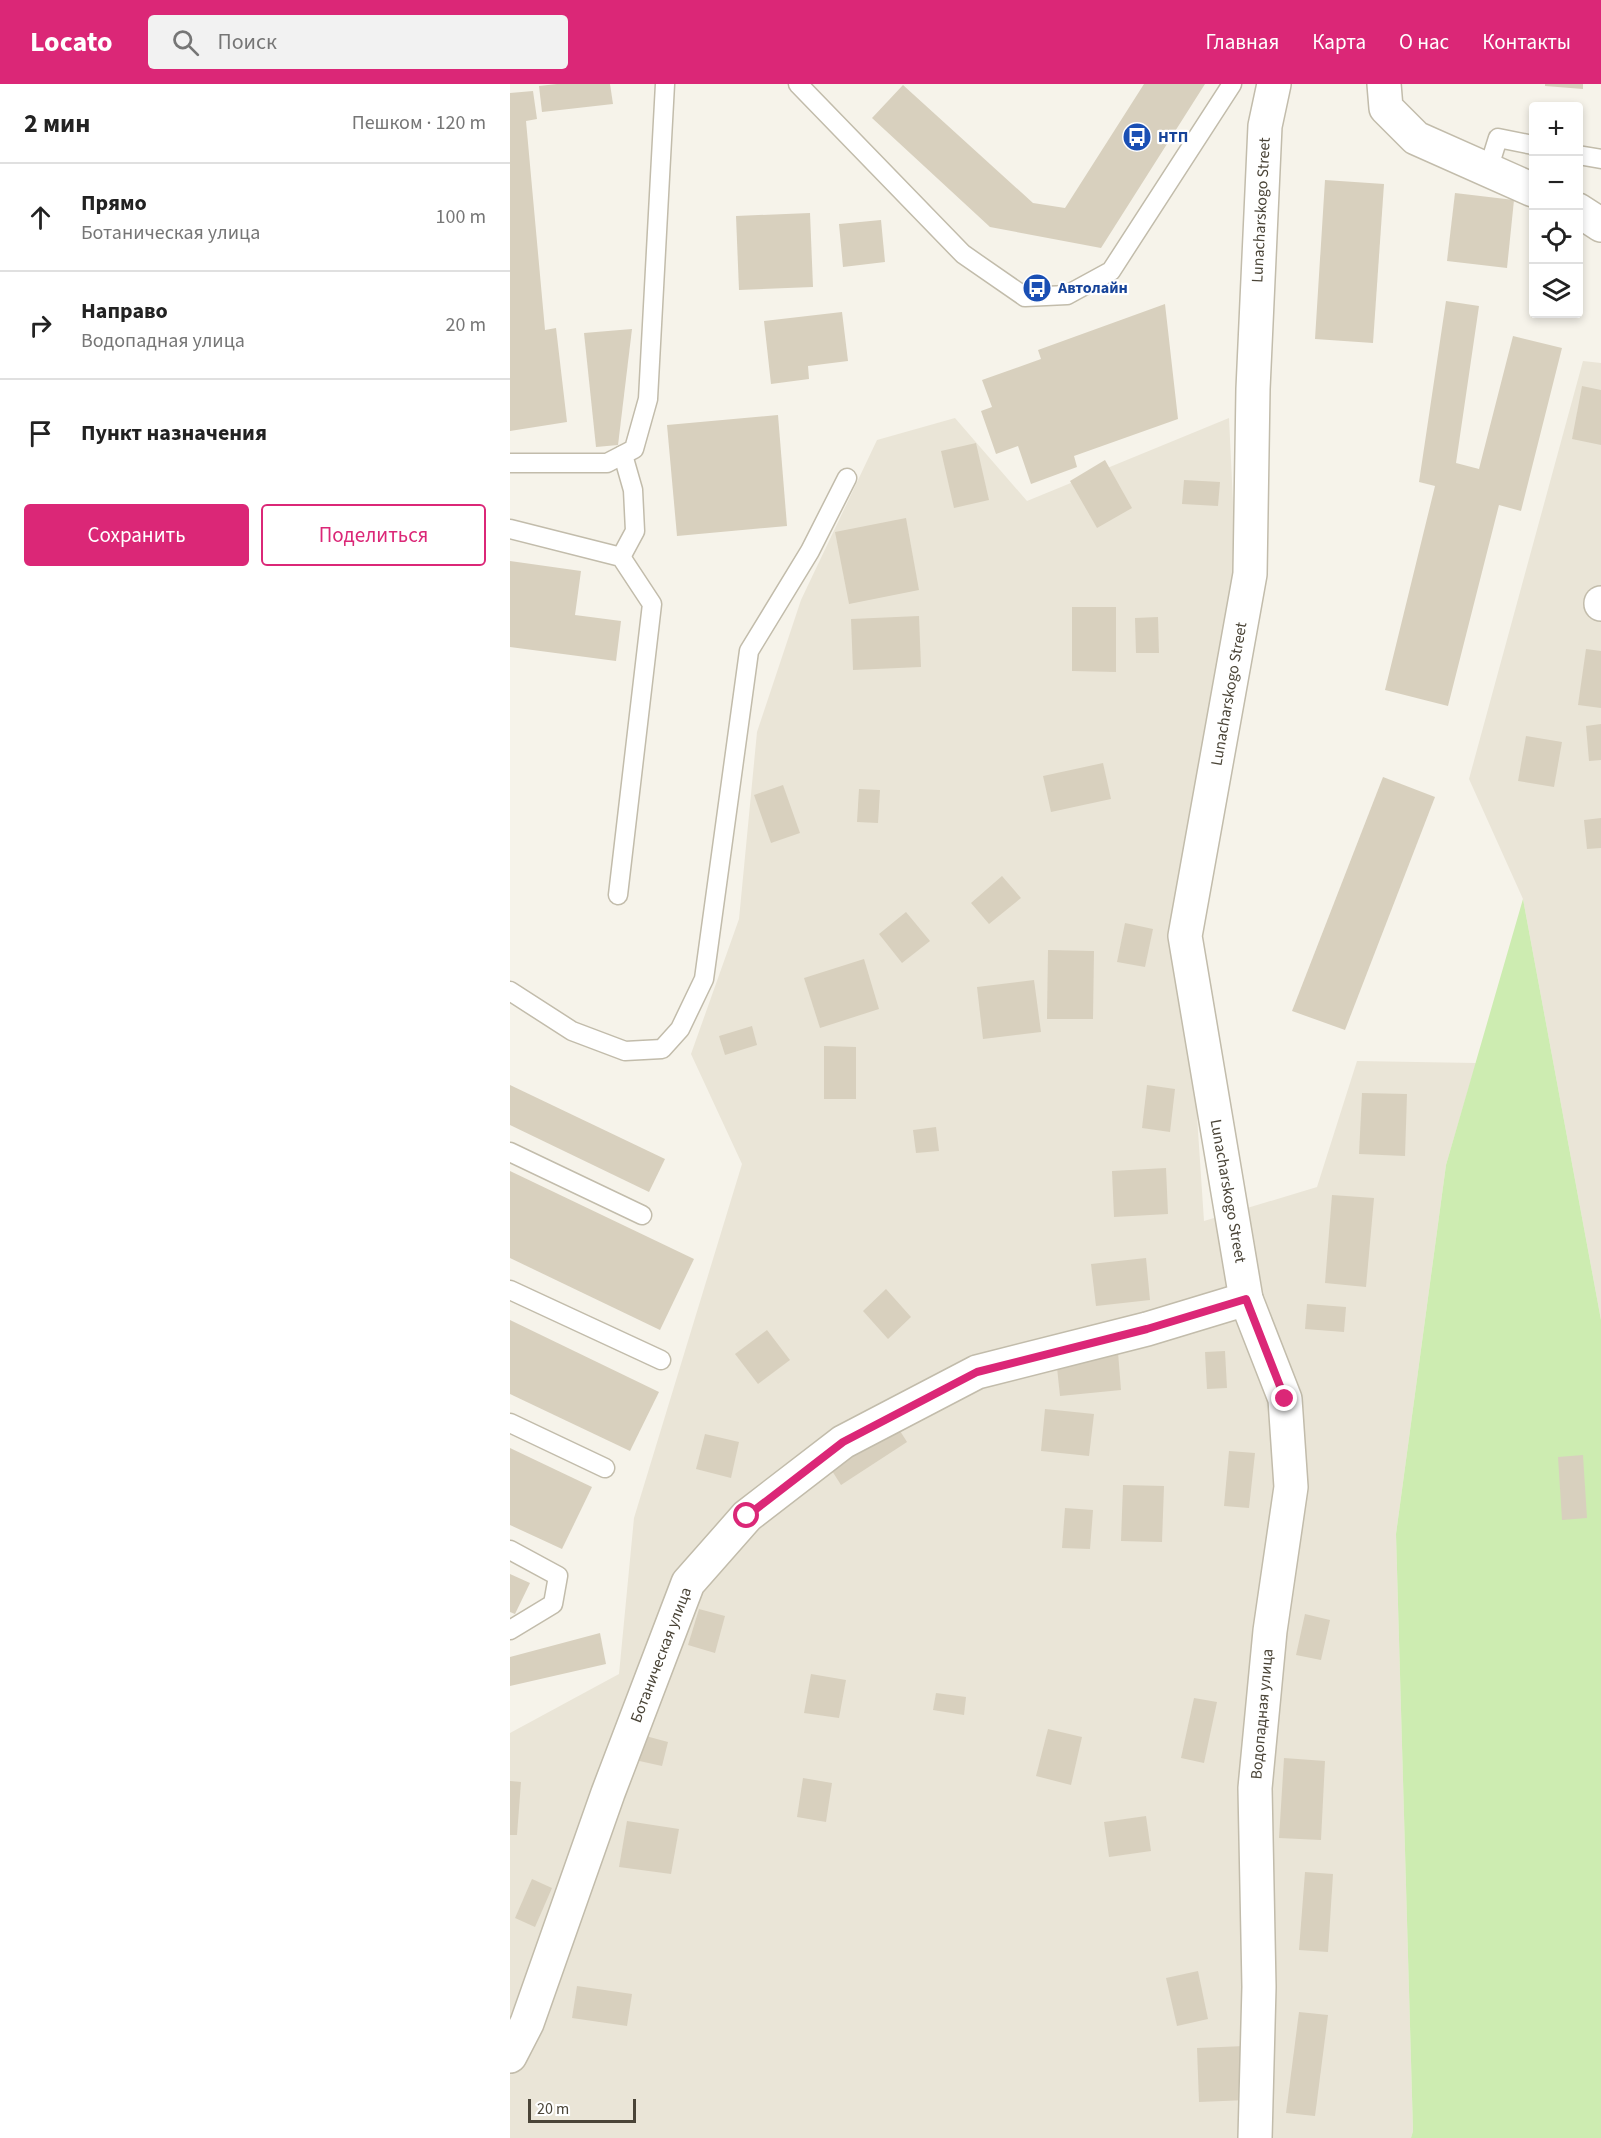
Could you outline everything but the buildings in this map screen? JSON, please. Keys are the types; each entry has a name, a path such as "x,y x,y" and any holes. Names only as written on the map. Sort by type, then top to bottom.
{"street":[{"name":"Lunacharskogo Street","path":"1246,1299 1185,936 1250,574 1253,389 1265,126 1274,84"},
{"path":"1384,84 1386,108 1416,138 1529,187"},
{"path":"1583,213 1601,225"},
{"name":"Ботаническая улица","path":"510,2056 527,2023 608,1793 688,1582 747,1516 843,1442 977,1372 1147,1329 1246,1299"},
{"name":"Водопадная улица","path":"1246,1299 1285,1399 1291,1487 1270,1631 1255,1788 1259,1987 1255,2138"}],"lane":[{"path":"510,463 608,463 634,449 648,399 664,84"},
{"path":"798,84 963,254 1025,297 1066,295 1111,271 1232,84"},
{"path":"1488,170 1497,138 1529,144"},
{"path":"1583,156 1601,159"},
{"path":"621,557 635,531 633,490 623,455"},
{"path":"510,991 572,1031 625,1051 662,1049 680,1029 704,979 749,651 810,552 847,478"},
{"path":"510,529 621,557 652,604 618,895"},
{"path":"510,1152 642,1215"},
{"path":"510,1290 661,1360"},
{"path":"510,1423 605,1468"},
{"path":"510,1550 558,1576 553,1604 510,1630"}],"shaded area":[{"path":"1583,361 1601,363 1601,1320 1523,899 1469,779"},
{"path":"955,418 1027,501 1229,418 1237,586 1185,936 1204,1221 1317,1187 1357,1061 1476,1063 1446,1165 1396,1534 1413,2131 1411,2138 510,2138 510,1733 619,1674 634,1518 742,1164 691,1054 739,919 757,732 801,600 877,440"}],"green space":[{"path":"1523,899 1601,1320 1601,2138 1411,2138 1413,2131 1396,1534 1446,1165"}],"place":[{"name":"НТП","path":"1137,137"},
{"name":"Автолайн","path":"1037,288"}],"route":[{"path":"747,1516 843,1442 977,1372 1147,1329 1246,1299 1285,1399"}]}
